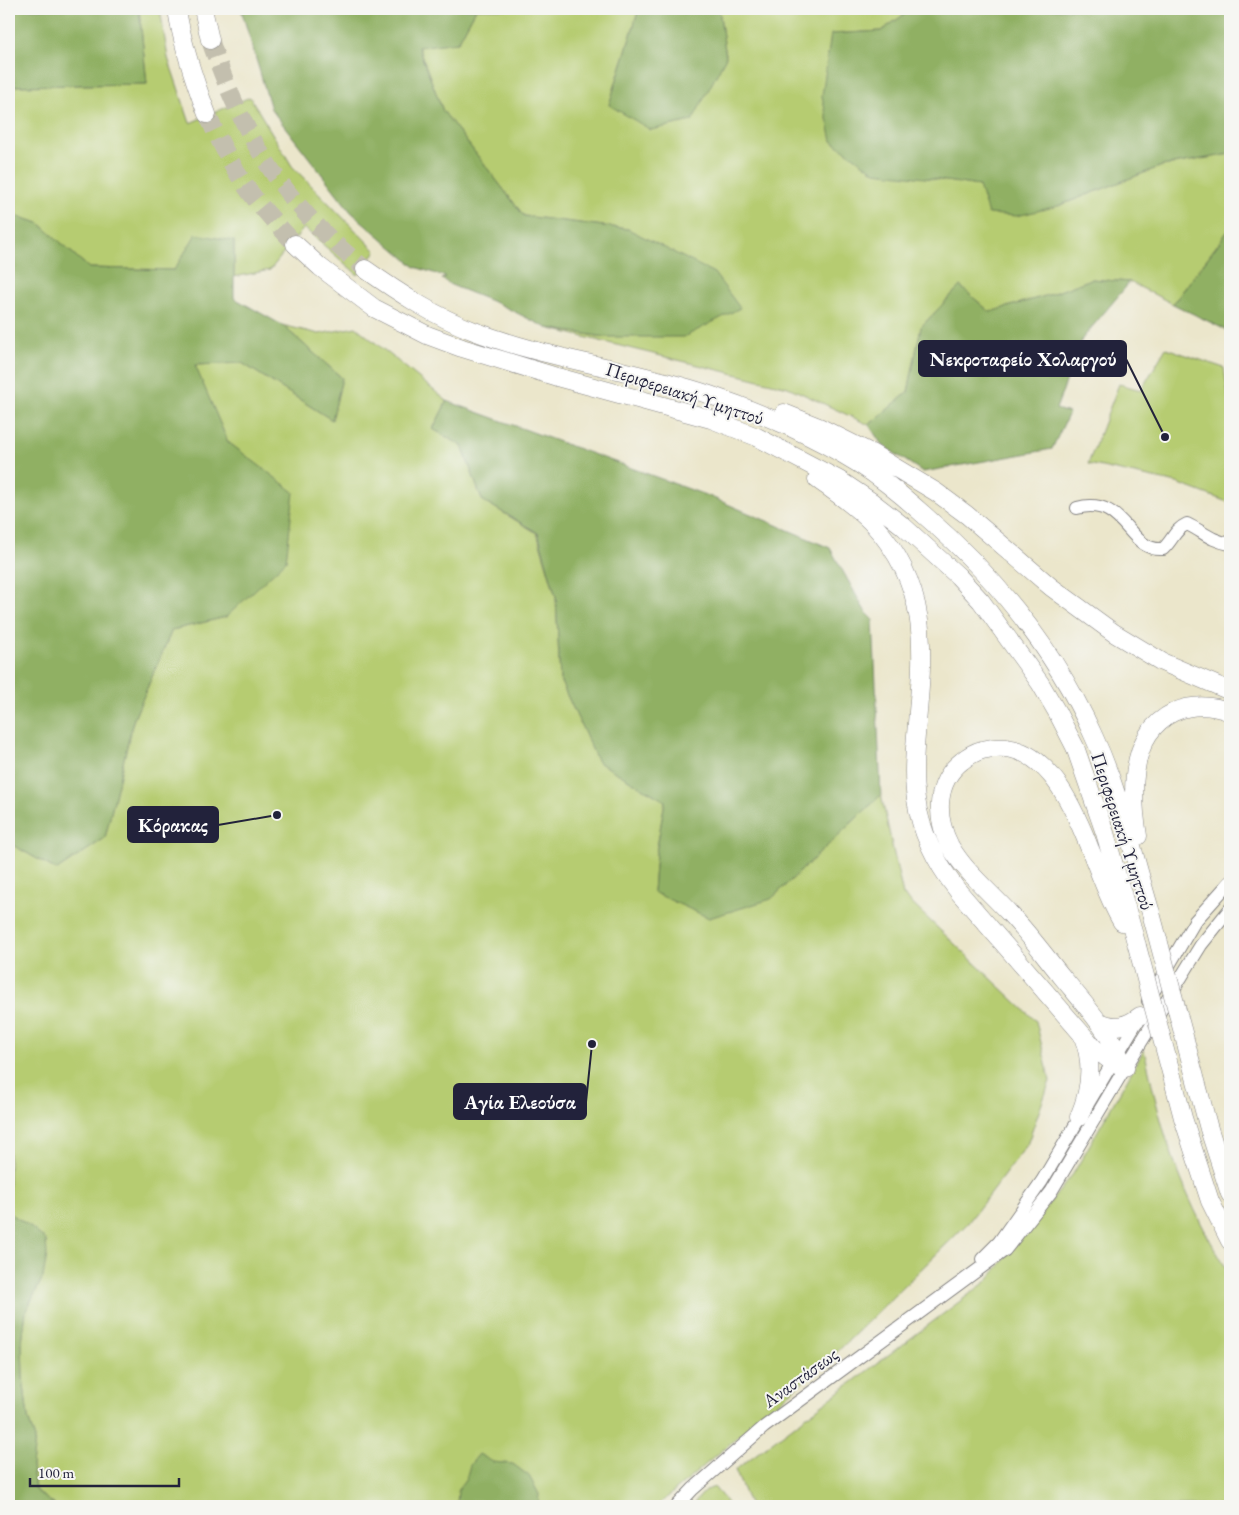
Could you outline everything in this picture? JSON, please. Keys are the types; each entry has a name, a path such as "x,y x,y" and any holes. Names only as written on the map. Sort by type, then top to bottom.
{"highway":[{"path":"177,9 183,42 193,78 207,114"},
{"path":"203,9 210,40"},
{"name":"Περιφερειακή Υμηττού","path":"295,244 333,278 374,308 427,336 549,375 711,419 757,437 839,480 888,514 958,576 1002,628 1040,683 1057,712 1074,748 1106,833 1183,1118 1210,1201 1230,1242"},
{"name":"Περιφερειακή Υμηττού","path":"365,269 414,302 474,331 548,353 711,395 790,428 858,463 884,482 941,529 990,576 1013,604 1057,667 1095,738 1129,834 1216,1152 1230,1194"},
{"path":"711,395 734,398 778,411 819,427 870,453 936,492 967,515 1051,587 1114,634 1162,662 1230,691"},
{"path":"757,437 854,507 873,524 898,559 915,599 920,621 922,647 921,674 914,773 916,799 929,846 940,868 1094,1048 1118,1060"},
{"path":"1151,913 1134,805 1133,786 1140,752 1147,737 1157,724 1184,708 1212,707 1230,712"},
{"path":"1118,1060 1098,1021 1031,936 958,859 950,846 944,832 939,804 942,789 955,766 966,757 979,751 998,748 1012,749 1027,755 1040,764 1054,779 1073,808 1116,912 1136,946"},
{"path":"1098,1021 1115,1027 1124,1026 1140,1016"},
{"path":"1079,1117 1085,1102 1090,1070 1089,1055 1082,1034"}],"street":[{"path":"1077,508 1089,505 1102,506 1110,510 1146,546 1156,550 1163,550 1170,544 1179,528 1187,524 1197,528 1208,538 1230,544"},
{"path":"953,1289 1004,1250 1051,1192 1140,1016 1195,921 1230,882"},
{"path":"953,1289 1004,1234 1042,1181 1079,1117 1118,1060 1230,908"},
{"name":"Αναστάσεως","path":"677,1506 699,1483 764,1427 953,1289"}],"green space":[{"path":"9,9 139,9 147,84 9,86"},
{"path":"139,9 160,9 168,58 190,123 250,97 292,166 376,251 358,275 304,228 270,270 234,277 234,241 174,270 89,268 39,223 9,214 9,86 147,84"},
{"path":"241,9 476,9 458,42 418,47 443,111 524,216 628,229 714,273 740,308 684,337 604,337 547,328 501,305 451,285 442,279 446,277 415,267 351,212 271,109"},
{"path":"476,9 639,9 609,105 726,57 719,9 912,9 881,31 832,34 933,179 979,186 1058,206 1162,166 1230,154 1230,228 1173,304 1130,282 1091,279 1052,294 990,312 960,286 921,327 908,392 869,425 788,387 547,328 604,337 628,229 524,216 443,111 418,46 458,42"},
{"path":"639,9 719,9 726,57 692,121 651,130 609,105"},
{"path":"912,9 1230,9 1230,154 1162,166 1058,206 1017,216 988,214 979,186 875,172 832,141 822,96 831,34 881,31"},
{"path":"9,214 39,223 89,268 174,270 196,234 234,241 234,298 282,325 342,378 332,420 242,363 195,365 228,442 294,492 286,561 226,617 172,630 133,721 105,838 57,870 9,843"},
{"path":"1230,228 1230,332 1173,304"},
{"path":"1091,279 1130,282 1082,339 1056,409 1069,413 1052,449 923,472 882,445 869,425 908,392 921,327 960,286 990,312 1052,294"},
{"path":"282,325 319,334 356,327 447,401 433,429 462,446 482,500 537,533 556,597 560,680 598,761 665,801 656,853 653,892 771,899 881,795 903,895 1036,1021 1050,1081 1027,1145 967,1224 835,1354 657,1506 56,1506 35,1490 32,1466 35,1439 28,1418 23,1377 22,1342 26,1311 43,1277 28,1225 9,1213 9,843 57,870 105,838 133,721 172,630 226,617 293,492 228,442 194,365 242,363 332,420 342,378"},
{"path":"1166,348 1224,368 1230,409 1230,503 1177,483 1088,464 1119,384 1141,390"},
{"path":"447,401 711,497 830,548 865,611 873,619 881,795 771,899 709,918 653,892 656,853 665,801 598,762 560,680 556,597 538,533 482,500 462,446 433,429"},
{"path":"1144,1050 1167,1140 1181,1180 1199,1219 1230,1274 1230,1506 750,1506 735,1470 987,1281 1073,1174"},
{"path":"9,1213 28,1225 46,1240 47,1255 43,1277 26,1311 22,1342 23,1377 28,1418 35,1439 32,1466 35,1490 56,1506 10,1506"},
{"path":"479,1454 493,1462 513,1464 529,1476 539,1494 538,1506 457,1506 458,1490 466,1479 470,1465"},
{"path":"715,1487 729,1506 691,1506 706,1490"}],"tunnel":[{"path":"210,40 227,85 247,129 272,170 286,190 316,225 365,269"},
{"path":"207,114 227,155 247,188 266,213 295,244"}],"place":[{"name":"Νεκροταφείο Χολαργού","path":"1165,437"},
{"name":"Κόρακας","path":"277,815"},
{"name":"Αγία Ελεούσα","path":"592,1044"}]}
